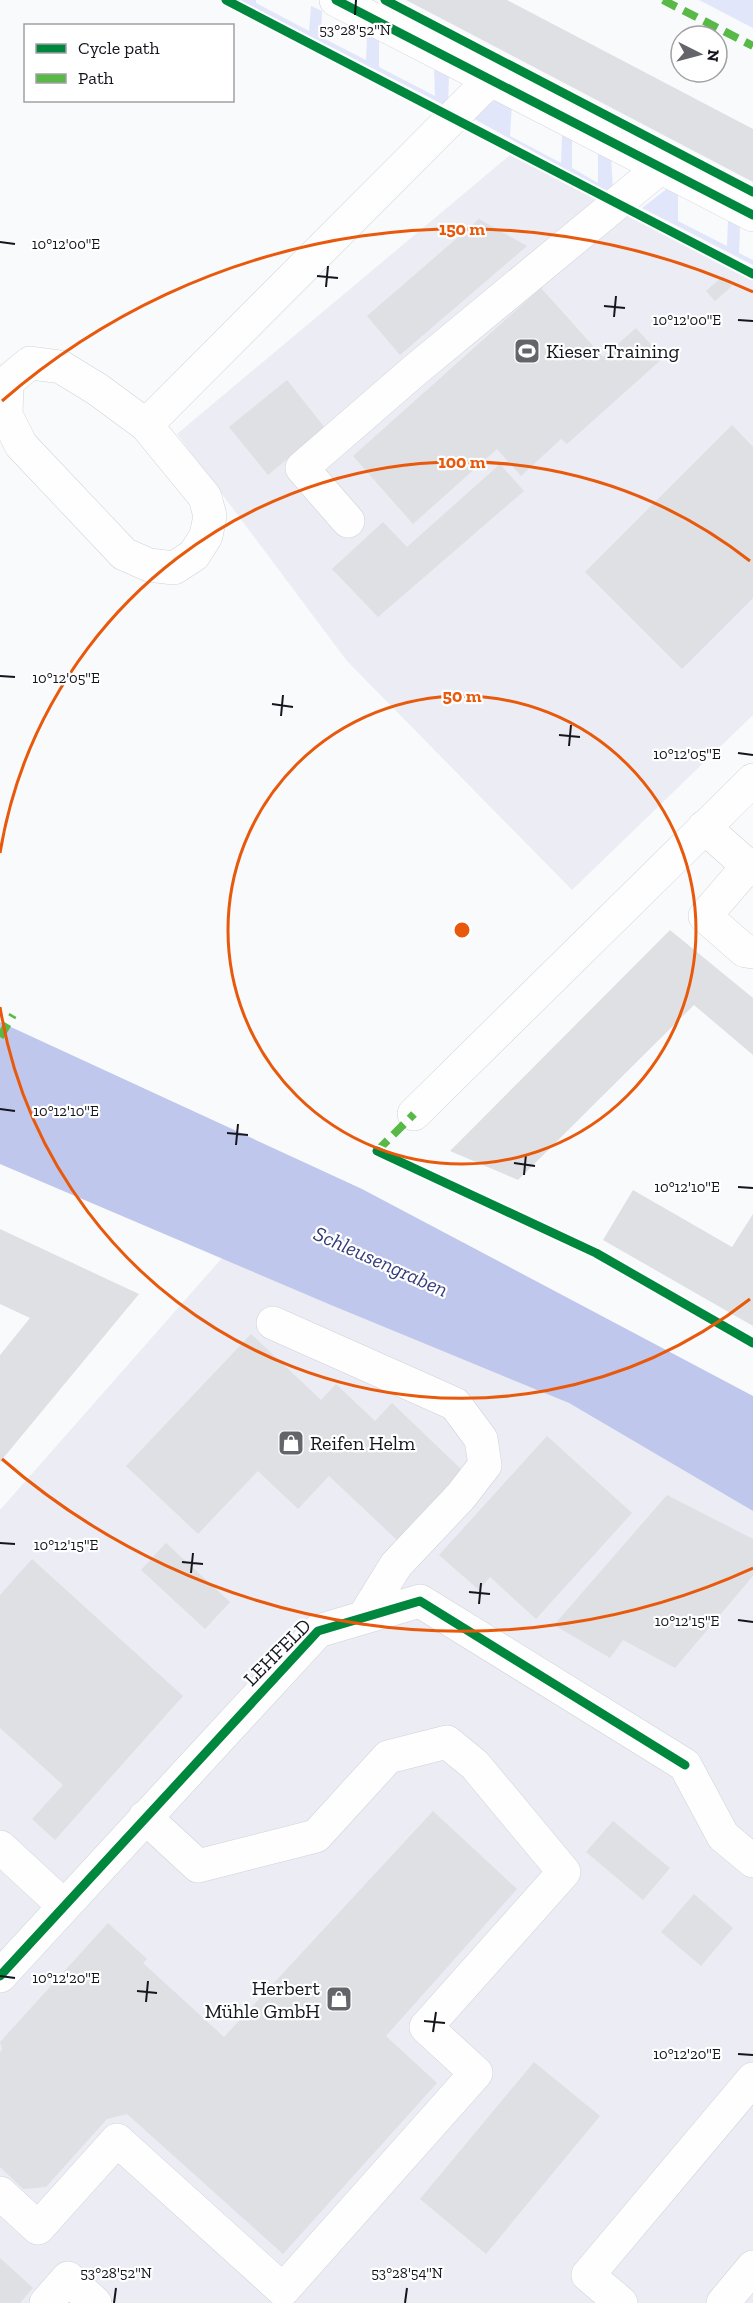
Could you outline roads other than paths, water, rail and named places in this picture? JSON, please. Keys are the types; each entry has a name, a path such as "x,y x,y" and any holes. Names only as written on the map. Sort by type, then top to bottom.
{"street":[{"path":"336,0 753,215"},
{"path":"146,425 490,80"},
{"path":"348,521 302,468 414,371 661,167"},
{"path":"30,363 61,367 97,389 146,425 205,497 210,516 206,536 194,555 174,568 149,565 124,554 21,445 6,416 3,380 30,363"},
{"path":"414,1114 753,780"},
{"path":"704,827 751,868 705,916 744,951 753,952"},
{"path":"273,1323 455,1404 481,1439 485,1465 461,1496 396,1565 364,1617"},
{"name":"LEHFELD","path":"0,1976 318,1631 420,1601 685,1765 723,1836 753,1861"},
{"path":"0,2193 38,2228 117,2140 283,2290 476,2073 426,2027 564,1872 475,1765 447,1742 388,1757 316,1836 295,1842 198,1866 145,1817"},
{"path":"0,1847 64,1906"},
{"path":"621,2303 588,2276 753,2079"},
{"path":"723,2303 753,2267"},
{"path":"46,2303 68,2278 95,2303"}],"water":[{"name":"Schleusengraben","path":"0,1022 362,1189 753,1396 753,1511 569,1403 331,1305 0,1164"}],"place":[{"name":"Kieser Training","path":"527,351"},
{"name":"Reifen Helm","path":"291,1443"},
{"name":"Herbert Mühle GmbH","path":"339,1999"}]}
